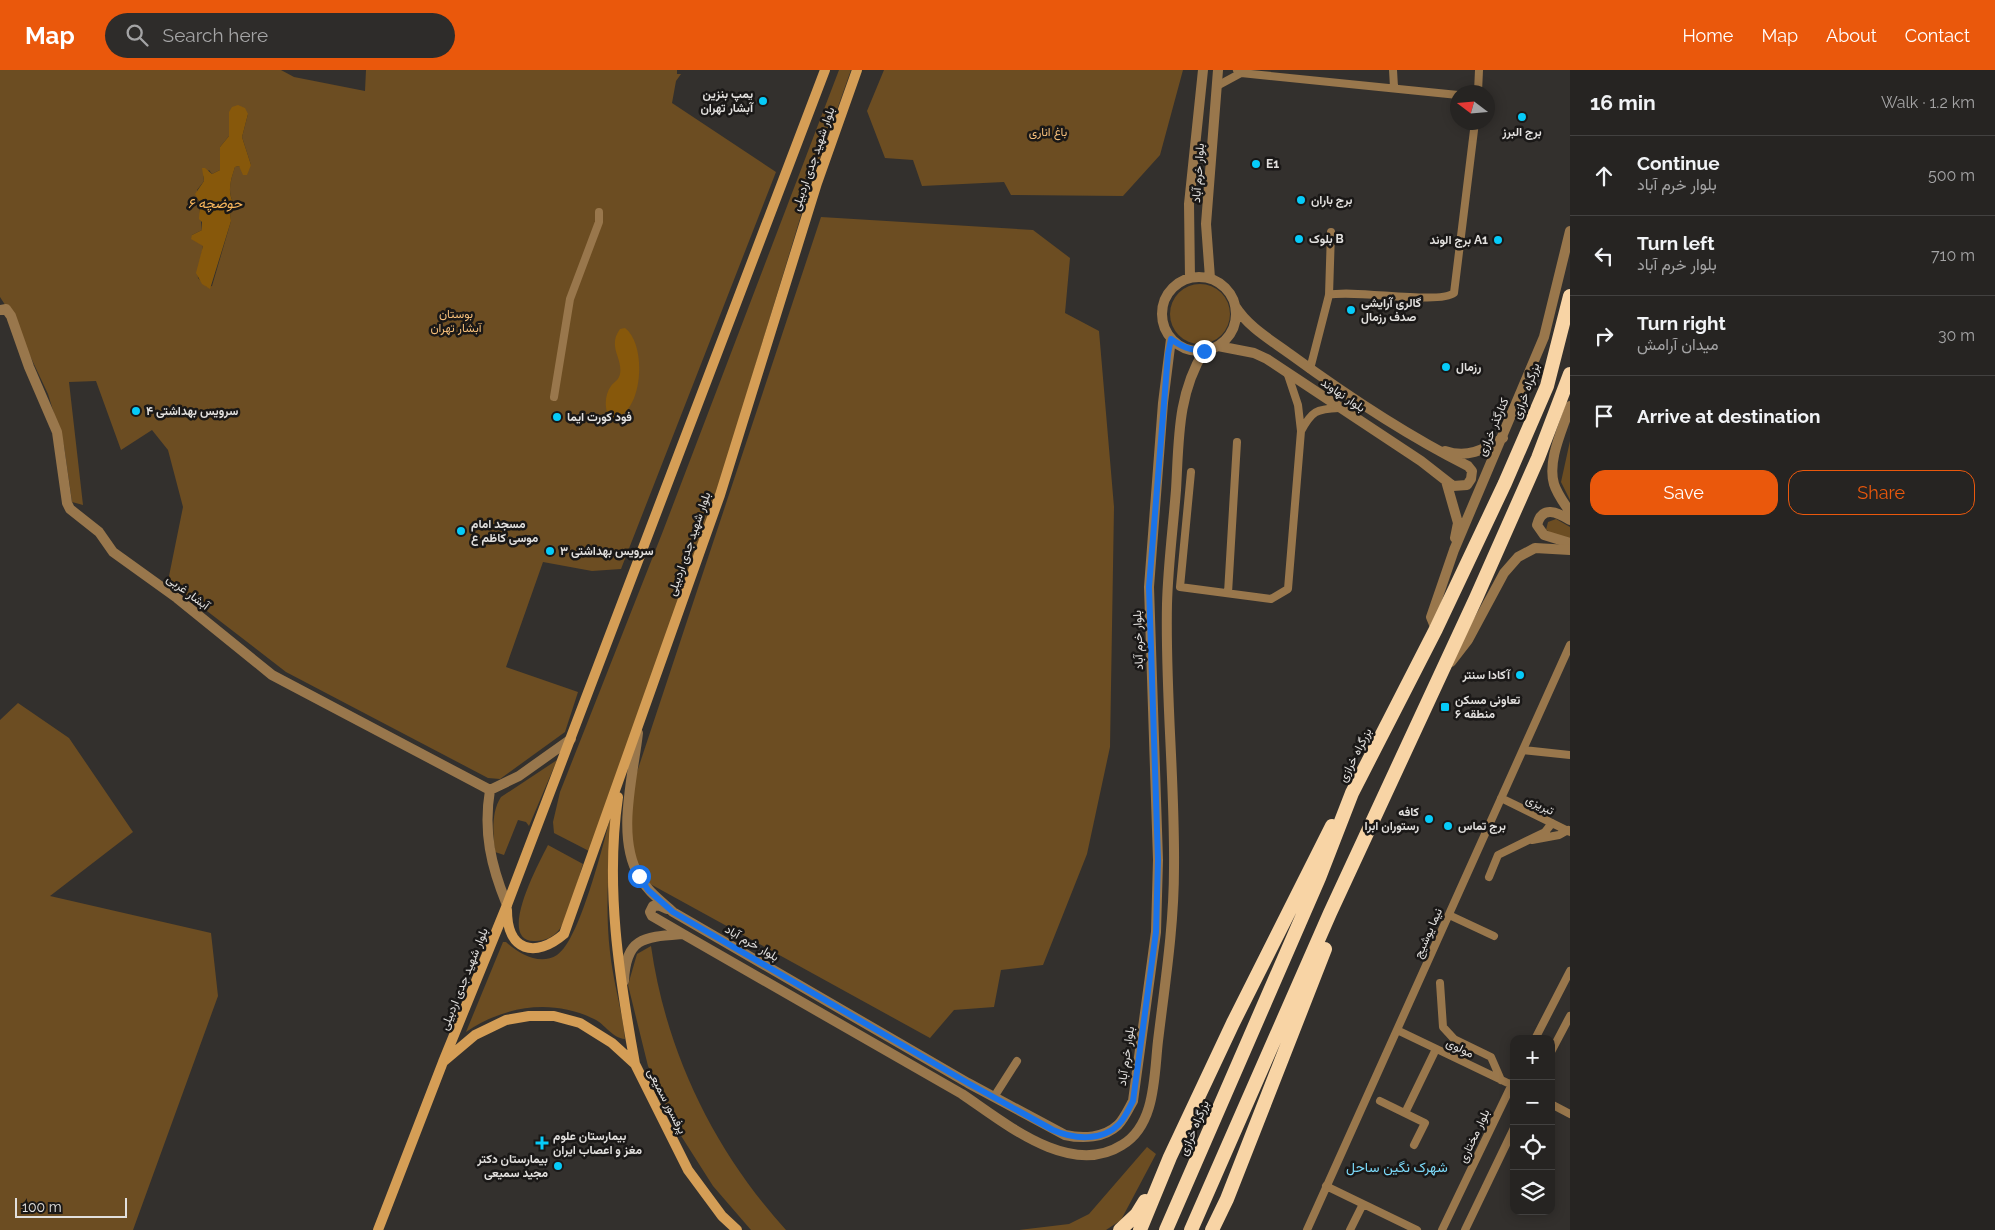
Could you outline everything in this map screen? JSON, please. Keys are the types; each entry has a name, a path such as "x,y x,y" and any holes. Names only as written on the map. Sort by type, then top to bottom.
{"highway":[{"name":"بزرگراه خرازی","path":"1166,1230 1319,878 1352,793 1436,629 1505,483 1547,386 1570,296"},
{"path":"1191,1230 1330,913 1534,467 1570,374"},
{"path":"1140,1230 1170,1157 1232,1023 1328,832 1352,793"},
{"path":"1217,1230 1227,1199 1326,944 1330,913"},
{"path":"1120,1230 1137,1214 1170,1157"},
{"path":"1212,1230 1227,1199"}],"main road":[{"name":"بلوار شهید جدی اردبیلی","path":"444,1062 507,905 825,70"},
{"name":"بلوار شهید جدی اردبیلی","path":"507,905 510,935 522,947 537,950 552,945 564,934 720,495 817,183 856,70"},
{"path":"621,773 613,829 612,887 623,997 635,1064"},
{"name":"پرفسور سمیعی","path":"378,1230 444,1062 475,1036 506,1020 546,1016 580,1023 612,1043 635,1064 688,1170 722,1216 737,1230"},
{"path":"722,1216 728,1230"}],"street":[{"name":"بلوار خرم آباد","path":"1190,278 1189,204 1203,70"},
{"name":"بلوار خرم آباد","path":"1210,278 1206,224 1218,70"},
{"path":"1393,70 1394,87"},
{"path":"1479,85 1480,70"},
{"path":"1217,86 1239,72 1303,74 1450,94"},
{"path":"1329,294 1451,296 1454,293 1474,130"},
{"path":"554,397 570,299 599,222 599,212"},
{"name":"کنارگذر خرازی","path":"1436,629 1432,617 1454,550 1503,438 1544,337 1570,231"},
{"path":"1310,369 1329,294 1331,232"},
{"path":"1190,278 1210,278 1227,289 1236,306 1236,318 1233,329 1218,346 1204,351 1180,346 1171,339 1163,322 1164,303 1174,288 1190,278"},
{"name":"بلوار نهاوند","path":"1236,306 1241,316 1310,369 1428,445"},
{"name":"آبشار غربی","path":"0,310 6,309 11,316 29,367 57,432 67,502 70,509 100,532 113,552 177,598 272,675 490,790"},
{"name":"بلوار خرم آباد","path":"639,726 627,841 639,876 648,890 673,912 968,1083 1053,1130 1080,1138 1104,1134 1119,1124 1133,1101 1156,932 1158,860 1149,587 1163,404 1171,339"},
{"name":"بلوار نهاوند","path":"1218,346 1254,352 1421,460 1446,481"},
{"path":"673,912 658,905 653,906 650,912 652,916 962,1094 1006,1124 1067,1155 1096,1156 1111,1151 1135,1135 1150,1105 1172,925 1174,867 1168,586 1182,401 1193,368 1204,351"},
{"path":"1168,586 1271,599 1288,588 1301,431 1298,405 1287,372"},
{"path":"1570,406 1555,455 1552,474 1554,485 1570,512"},
{"path":"1301,431 1310,414 1323,409 1339,408"},
{"path":"1428,445 1453,454 1477,453 1503,438"},
{"path":"1228,594 1237,442"},
{"path":"1428,445 1468,466 1472,471 1471,479 1467,485 1453,486 1446,481"},
{"path":"1180,587 1191,472"},
{"path":"1446,481 1458,523 1454,550"},
{"path":"1570,520 1556,512 1547,512 1540,516 1537,525 1544,536 1570,544"},
{"path":"1173,520 1186,522"},
{"path":"1438,679 1468,640 1504,573 1518,557 1535,548 1570,550"},
{"name":"نیما یوشیج","path":"1307,1230 1570,645"},
{"path":"507,905 489,850 486,827 490,790 519,776 570,739"},
{"path":"1523,750 1570,755"},
{"name":"تبریزی","path":"1501,798 1569,831"},
{"path":"1489,877 1498,855 1521,842 1545,832 1552,823"},
{"path":"1521,842 1559,835 1569,831"},
{"path":"1449,915 1494,936"},
{"path":"623,997 625,962 629,952 638,943 653,936 683,934"},
{"path":"1537,1035 1570,971"},
{"path":"1440,983 1443,1027 1454,1039 1491,1057 1501,1080"},
{"path":"1555,1044 1570,1016"},
{"name":"مولوی","path":"1397,1030 1501,1080 1510,1082"},
{"path":"1405,1113 1436,1049"},
{"path":"994,1097 1016,1061"},
{"path":"962,1094 968,1083"},
{"name":"بلوار مختاری","path":"1442,1230 1510,1089"},
{"path":"1380,1102 1425,1123 1414,1145"},
{"path":"1555,1106 1570,1114"},
{"path":"1465,1230 1510,1136"},
{"path":"1326,1186 1417,1230"},
{"path":"1350,1230 1363,1204"}],"green space":[{"name":"بوستان آبشار تهران","path":"0,70 281,70 294,77 365,91 366,70 677,70 677,74 681,74 676,81 672,103 776,172 621,569 592,571 543,562 506,667 578,692 565,732 500,779 488,778 286,672 168,581 183,507 168,450 152,430 121,450 96,381 69,382 83,505 72,502 64,446 48,394 9,311 0,297","holes":["248,114 242,137 251,165 242,170 239,166 235,167 230,185 233,202 230,212 231,221 212,286 207,287 198,278 203,245 194,240 192,235 202,230 197,190 204,181 203,176 209,170 212,174 220,170 220,147 229,136 229,122"]},
{"path":"839,70 851,70 809,189 717,492 589,851 554,833 553,822 560,792 663,531"},
{"name":"باغ اناری","path":"884,70 1183,70 1160,155 1123,196 1011,195 1004,182 922,186 913,160 885,158 867,111"},
{"path":"821,217 1033,230 1070,258 1065,313 1099,331 1114,507 1110,747 1087,854 1043,965 1001,970 994,1007 954,1010 930,1038 643,880 629,847 630,793"},
{"path":"1200,284 1217,289 1225,297 1230,314 1225,331 1217,339 1200,344 1183,339 1175,331 1170,314 1175,297 1183,289"},
{"path":"1570,441 1570,500 1561,482"},
{"path":"1556,519 1570,527 1570,543 1546,530 1548,522"},
{"path":"18,703 69,738 133,832 50,896 211,933 218,996 133,1230 0,1230 0,720"},
{"path":"557,760 529,826 526,822 518,820 504,855 495,852 494,816 501,797"},
{"path":"615,799 608,876 608,933 611,963 625,1039 612,1034 602,1024 578,1012 545,1007 528,1008 496,1016 466,1032 503,942 506,942 523,954 537,959 550,958 557,955 566,945 584,907"},
{"path":"548,845 583,864 569,908 559,930 551,937 536,941 524,938 519,929 519,916 530,882"},
{"path":"651,946 668,1024 681,1062 697,1098 737,1167 786,1230 751,1230 713,1186 678,1131 648,1066 628,985 637,954"},
{"path":"1147,1147 1156,1154 1121,1220 1106,1230 1019,1230 1069,1224 1089,1214"}],"water":[{"name":"حوضچه ۶","path":"238,105 245,108 248,114 242,137 251,165 247,175 243,175 239,166 235,167 232,176 230,185 230,194 233,202 230,212 231,221 210,289 202,284 196,273 203,246 191,239 192,235 202,230 202,222 199,219 200,203 195,194 204,181 202,168 205,168 212,174 220,170 220,147 229,136 229,112 232,107"},
{"path":"625,328 632,337 637,349 639,379 636,394 630,406 622,415 611,419 606,408 606,399 609,390 619,376 620,368 615,347 616,335 620,329"}],"place":[{"name":"پمپ بنزین آبشار تهران","path":"763,101"},
{"name":"برج البرز","path":"1522,117"},
{"name":"E1","path":"1256,164"},
{"name":"برج باران","path":"1301,200"},
{"name":"بلوک B","path":"1299,239"},
{"name":"برج الوند A1","path":"1498,240"},
{"name":"گالری آرایشی صدف رزمال","path":"1351,310"},
{"name":"رزمال","path":"1446,367"},
{"name":"سرویس بهداشتی ۴","path":"136,411"},
{"name":"فود کورت ایما","path":"557,417"},
{"name":"مسجد امام موسی کاظم ع","path":"461,531"},
{"name":"سرویس بهداشتی ۳","path":"550,551"},
{"name":"آکادا سنتر","path":"1520,675"},
{"name":"تعاونی مسکن منطقه ۶","path":"1445,707"},
{"name":"کافه رستوران ابرا","path":"1429,819"},
{"name":"برج تماس","path":"1448,826"},
{"name":"بیمارستان علوم مغز و اعصاب ایران","path":"542,1143"},
{"name":"بیمارستان دکتر مجید سمیعی","path":"558,1166"}],"district":[{"name":"شهرک نگین ساحل","path":"1397,1167"}],"route":[{"path":"639,876 648,890 673,912 968,1083 1053,1130 1080,1138 1104,1134 1119,1124 1133,1101 1156,932 1158,860 1149,587 1168,354 1171,339 1180,346 1204,351"}]}
